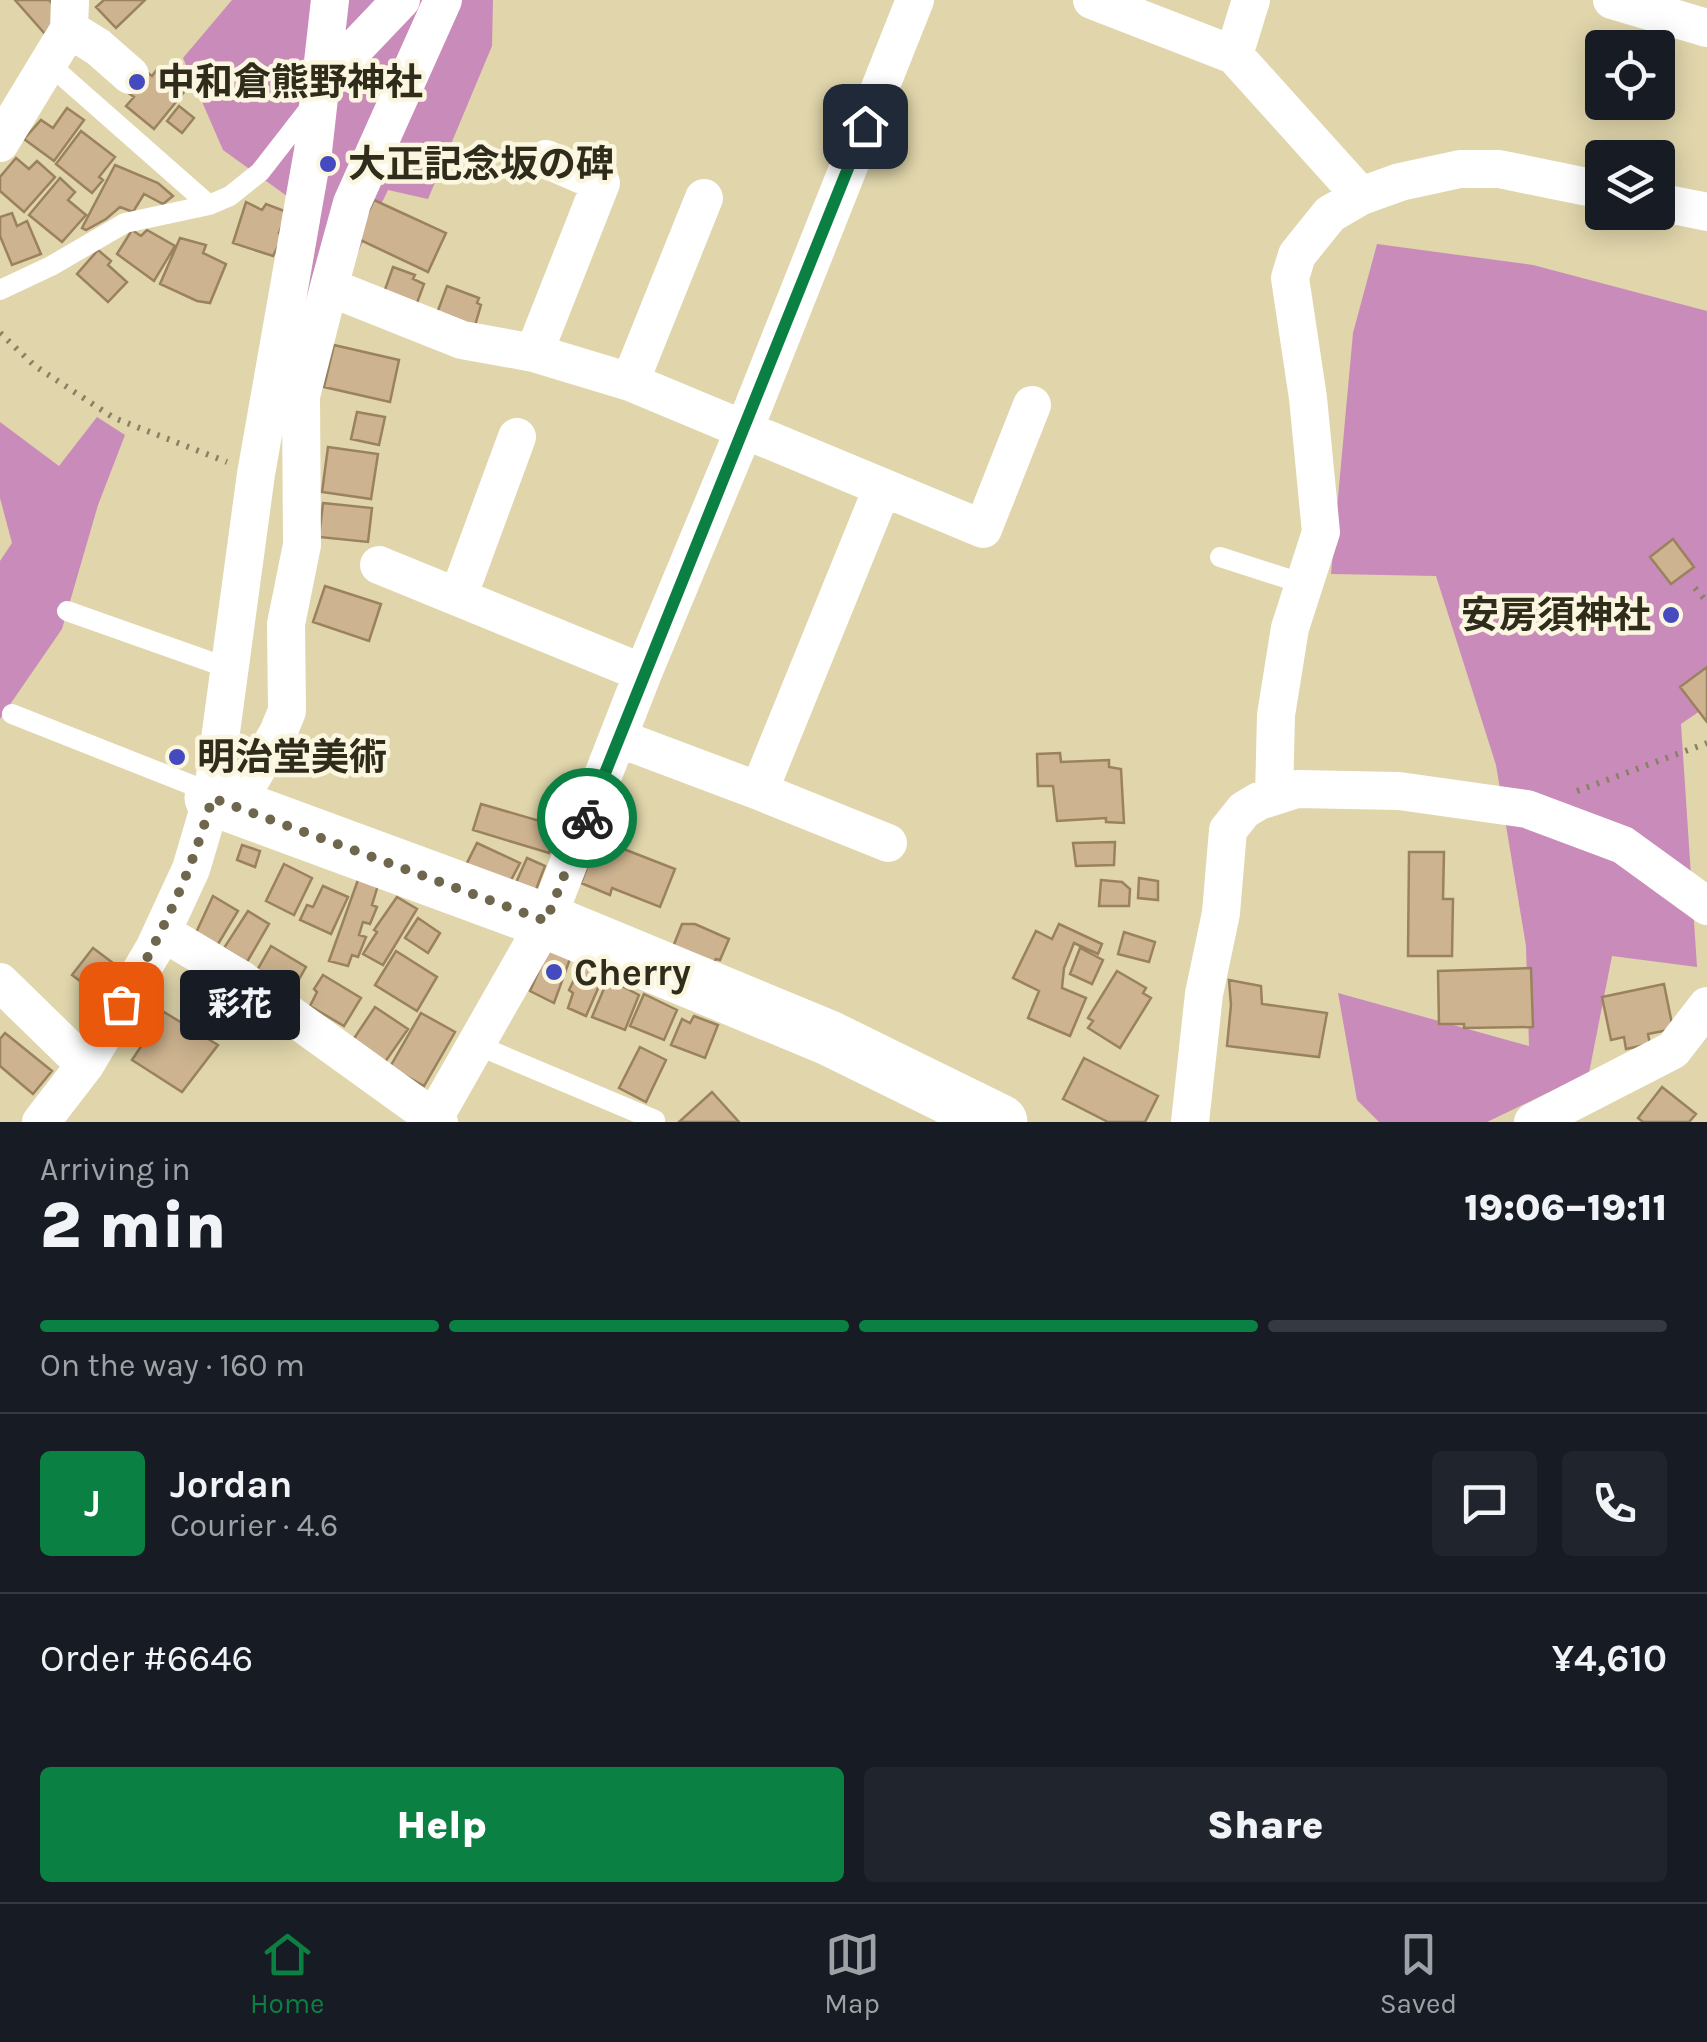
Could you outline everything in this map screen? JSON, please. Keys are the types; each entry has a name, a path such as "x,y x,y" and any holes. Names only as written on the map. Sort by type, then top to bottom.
{"street":[{"path":"41,1122 85,1065 162,932 220,799 231,669 256,474 313,151 330,0"},
{"path":"318,93 401,0"},
{"path":"220,799 278,733 287,711 286,624 302,545 301,396 352,203 443,0"},
{"path":"162,932 239,978 415,1115 476,1044 546,921 642,673 916,0"},
{"path":"1092,0 1234,55 1361,196"},
{"path":"1234,55 1251,0"},
{"path":"1612,0 1707,28"},
{"path":"0,143 50,65 70,14 98,47 130,75"},
{"path":"534,353 601,183 546,158"},
{"path":"1274,796 1276,716 1290,628 1321,532 1308,398 1290,278 1297,255 1330,214 1361,196 1400,182 1460,169 1498,170 1585,187"},
{"path":"630,382 704,198"},
{"path":"1675,205 1707,212"},
{"path":"329,287 462,340 534,353 630,382 983,529 1032,405"},
{"path":"458,597 518,436"},
{"path":"759,791 882,489"},
{"path":"379,565 642,673"},
{"path":"618,738 888,843"},
{"path":"1190,1122 1228,830 1244,810 1274,796 1297,789 1399,791 1527,808 1623,845 1707,906"},
{"path":"220,799 546,921 828,1038 932,1108 1000,1122"},
{"path":"0,982 85,1065"},
{"path":"1533,1122 1674,1050 1707,1006"}],"lane":[{"path":"50,65 209,206"},
{"path":"0,290 125,223 209,206 230,196 260,172 318,93"},
{"path":"1220,557 1304,584"},
{"path":"67,611 231,669"},
{"path":"12,714 220,799"},
{"path":"476,1044 655,1120"}],"path":[{"path":"0,333 35,366 114,418 256,474"},
{"path":"1695,588 1707,602"},
{"path":"1527,808 1707,743"}],"shaded area":[{"path":"232,0 493,0 492,46 428,199 388,190 346,277 301,332 320,220 223,150 183,58"},
{"path":"1377,244 1533,265 1707,311 1707,706 1681,724 1697,967 1612,956 1589,1073 1487,1122 1379,1122 1357,1100 1338,993 1529,1046 1526,946 1496,765 1436,576 1331,574 1353,333"},
{"path":"97,417 125,435 98,505 62,629 0,719 0,561 12,543 0,498 0,422 59,466"}],"building":[{"path":"15,0 49,0 59,12 45,34"},
{"path":"104,0 145,0 116,28 96,7"},
{"path":"158,68 185,91 154,129 126,106 134,97 127,92 145,71 152,76"},
{"path":"179,106 194,118 182,133 167,121"},
{"path":"67,108 84,120 54,161 24,139 41,120 53,128"},
{"path":"81,131 115,157 92,193 56,164"},
{"path":"16,158 29,169 37,161 55,177 24,212 0,191 0,177"},
{"path":"115,165 158,183 173,196 163,204 144,194 133,212 120,207 86,230 82,228"},
{"path":"60,178 75,192 68,200 86,215 62,242 29,215"},
{"path":"374,200 446,233 428,272 356,238"},
{"path":"246,202 262,210 266,204 287,212 279,233 283,236 273,256 233,243"},
{"path":"12,213 17,226 27,221 41,254 12,265 0,236 0,217"},
{"path":"132,230 141,236 147,230 175,246 154,281 117,254"},
{"path":"180,238 206,245 203,253 226,264 210,303 160,284"},
{"path":"98,250 127,282 108,302 77,274"},
{"path":"393,267 415,275 413,279 424,284 414,311 382,298"},
{"path":"447,286 479,298 477,303 481,305 474,329 436,316"},
{"path":"334,345 399,360 390,402 324,387"},
{"path":"357,412 385,417 379,445 351,439"},
{"path":"328,447 378,454 371,499 322,492"},
{"path":"323,503 372,508 368,542 319,537"},
{"path":"1673,539 1694,567 1671,584 1650,557"},
{"path":"325,586 381,604 369,641 313,622"},
{"path":"1707,667 1707,722 1680,687"},
{"path":"1060,753 1061,762 1109,760 1109,767 1121,769 1124,823 1106,822 1106,818 1057,821 1053,786 1038,786 1037,754"},
{"path":"481,804 557,826 549,853 473,830"},
{"path":"598,839 675,869 660,907 612,888 610,895 581,883"},
{"path":"1115,842 1114,865 1076,866 1073,843"},
{"path":"477,843 520,863 508,886 465,867"},
{"path":"242,845 260,851 255,867 237,860"},
{"path":"1409,852 1444,852 1443,899 1453,899 1452,956 1408,956"},
{"path":"527,858 545,866 534,895 514,887"},
{"path":"284,864 312,878 294,915 266,901"},
{"path":"359,877 379,882 372,905 377,907 370,924 363,922 359,935 366,937 358,957 352,955 348,966 329,961"},
{"path":"1139,878 1158,881 1158,900 1138,898"},
{"path":"1101,880 1122,882 1130,889 1129,906 1099,906"},
{"path":"323,886 348,897 331,934 300,920 307,905 313,907"},
{"path":"213,896 238,911 215,949 194,937"},
{"path":"397,897 417,909 383,965 363,954"},
{"path":"248,911 269,924 247,962 224,948"},
{"path":"418,918 440,933 428,953 405,938"},
{"path":"682,924 695,924 729,939 720,960 716,959 712,966 673,947"},
{"path":"1059,924 1102,944 1098,954 1074,943 1064,968 1062,988 1086,998 1070,1036 1028,1018 1039,991 1013,978 1036,931 1052,939"},
{"path":"1124,932 1155,942 1149,962 1118,954"},
{"path":"271,946 306,967 291,993 255,974"},
{"path":"93,948 117,966 96,993 72,975"},
{"path":"1080,948 1103,960 1092,984 1070,974"},
{"path":"548,950 570,959 554,1003 530,991"},
{"path":"396,951 437,977 417,1011 375,985"},
{"path":"583,961 606,970 586,1016 568,1008 573,993 569,990"},
{"path":"1531,968 1533,1027 1464,1028 1464,1024 1439,1024 1438,971"},
{"path":"1117,971 1146,988 1143,993 1151,998 1120,1048 1088,1028 1093,1021 1088,1018"},
{"path":"323,975 361,998 344,1026 310,1006"},
{"path":"608,979 639,995 625,1030 592,1017"},
{"path":"1229,980 1261,986 1262,1004 1327,1013 1319,1057 1227,1046"},
{"path":"1664,984 1673,1029 1648,1034 1650,1044 1626,1049 1624,1037 1611,1040 1602,997"},
{"path":"644,994 677,1010 664,1040 630,1026"},
{"path":"375,1007 408,1029 385,1062 353,1040"},
{"path":"164,1012 218,1045 182,1092 132,1060"},
{"path":"421,1013 455,1032 424,1086 390,1067"},
{"path":"694,1016 718,1025 705,1058 671,1045 682,1019 690,1023"},
{"path":"5,1033 52,1071 33,1094 0,1066 0,1039"},
{"path":"640,1047 666,1060 646,1102 619,1088"},
{"path":"1084,1058 1158,1096 1145,1122 1108,1122 1063,1099"},
{"path":"1662,1087 1696,1114 1689,1122 1643,1122 1638,1118"},
{"path":"712,1092 739,1122 679,1122"}],"way so far":[{"path":"121,1004 175,906 191,869 212,798 546,921 587,818"}],"place":[{"name":"中和倉熊野神社","path":"137,82"},
{"name":"大正記念坂の碑","path":"328,164"},
{"name":"安房須神社","path":"1671,615"},
{"name":"明治堂美術","path":"177,757"},
{"name":"Cherry","path":"554,972"},
{"name":"彩花","path":"121,1004"}],"route":[{"path":"587,818 642,673 865,126"}]}
